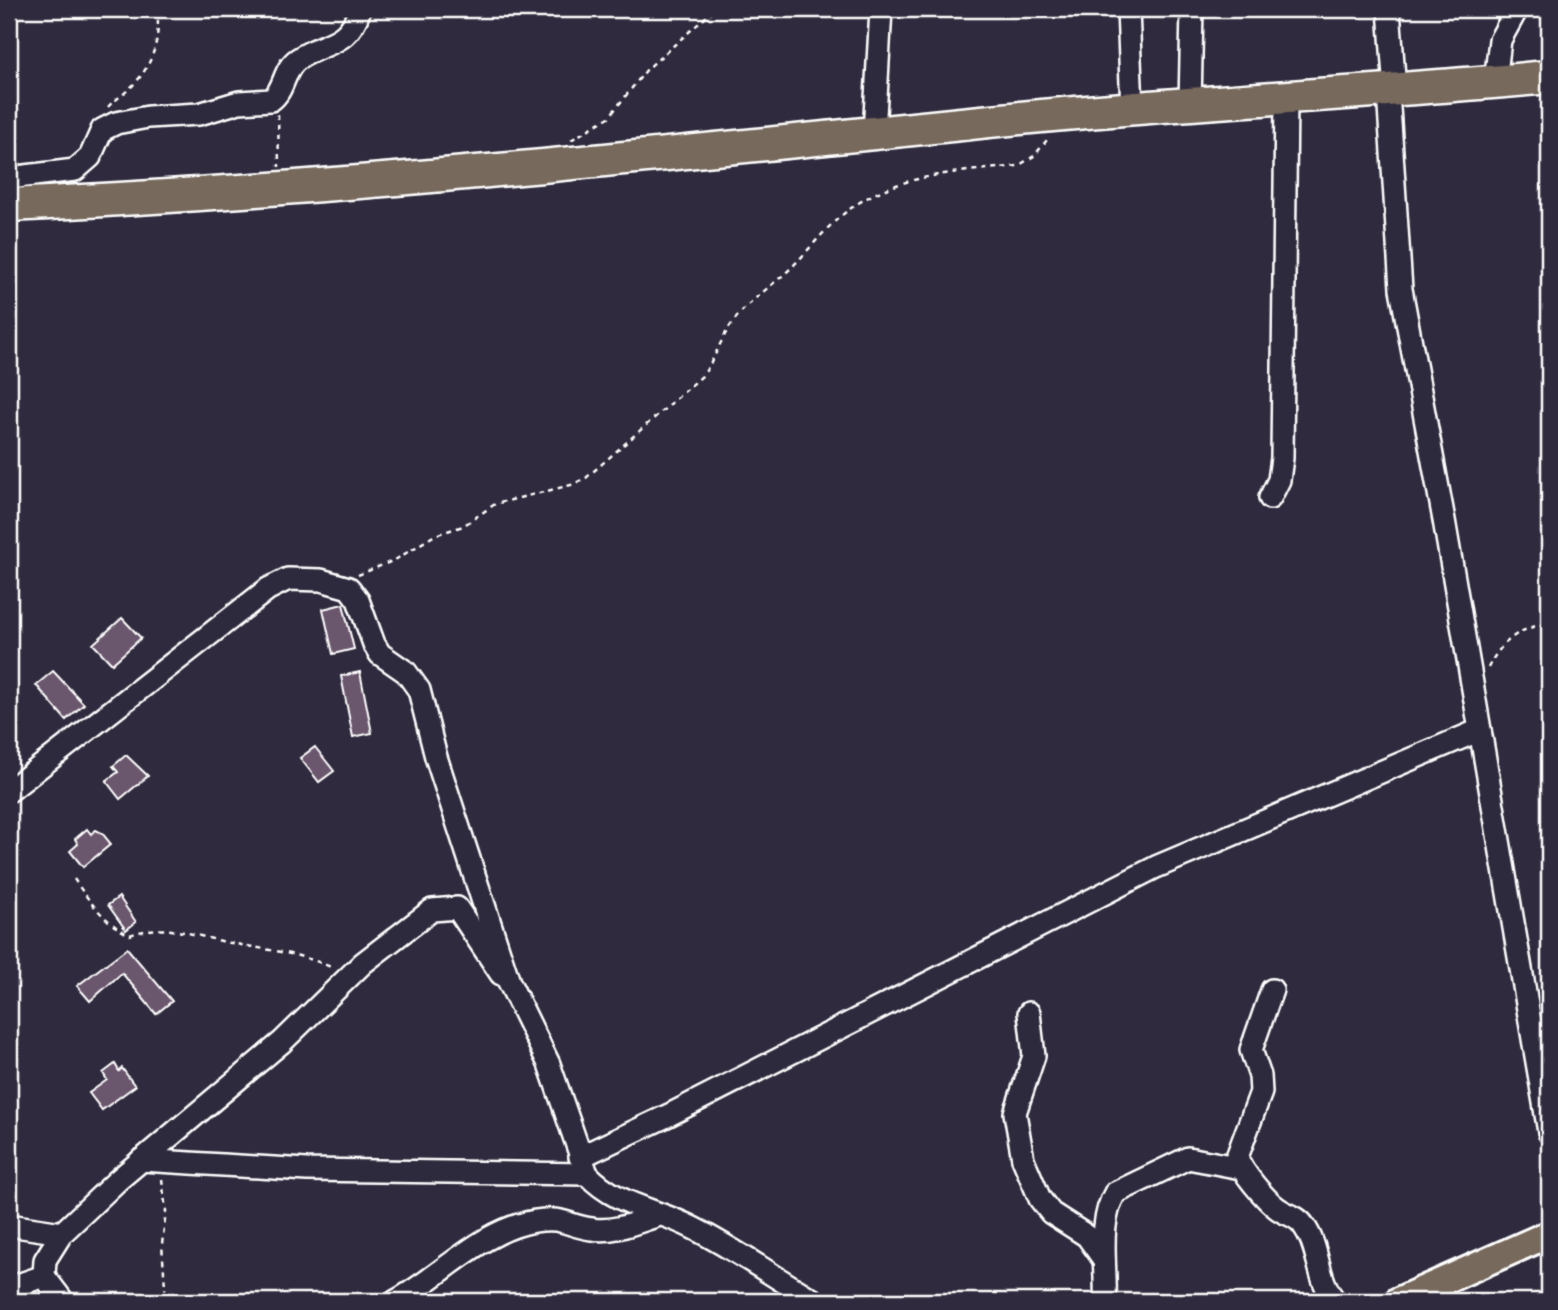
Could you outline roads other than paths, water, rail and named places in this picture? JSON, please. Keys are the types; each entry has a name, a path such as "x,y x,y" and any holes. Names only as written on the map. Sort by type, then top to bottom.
{"highway":[{"path":"9,205 565,164 1059,115 1392,92 1549,77"}],"main road":[{"path":"1398,1301 1549,1234"}],"street":[{"path":"9,178 75,170 90,157 99,134 105,127 116,123 148,117 199,114 239,102 275,97 287,70 297,59 344,36 360,9"},
{"path":"874,134 881,9"},
{"path":"1128,9 1132,109"},
{"path":"1190,105 1192,9"},
{"path":"1389,9 1401,289 1474,691 1549,1132"},
{"path":"1494,82 1500,40 1517,9"},
{"path":"1270,499 1279,480 1282,458 1286,99"},
{"path":"9,790 268,589 288,579 338,584 354,593 380,654 406,672 419,691 436,757 509,982 549,1064 584,1166 599,1186 625,1203 692,1227 815,1301"},
{"path":"148,1160 307,1170 584,1166 669,1115 1156,867 1480,730"},
{"path":"63,1301 44,1276 45,1260 62,1233 282,1042 348,976 432,910 446,906 457,908 468,920 494,967 509,982"},
{"path":"1272,990 1251,1050 1260,1076 1261,1092 1237,1157 1241,1168 1279,1210 1302,1222 1308,1231 1318,1269 1335,1301"},
{"path":"1029,1013 1034,1056 1015,1113 1023,1159 1040,1199 1051,1213 1087,1236 1104,1260"},
{"path":"1105,1301 1104,1260 1110,1203 1115,1193 1188,1158 1241,1168"},
{"path":"396,1301 471,1249 532,1221 556,1218 591,1229 608,1230 660,1214"},
{"path":"9,1225 62,1233"},
{"path":"9,1287 44,1276"}]}
